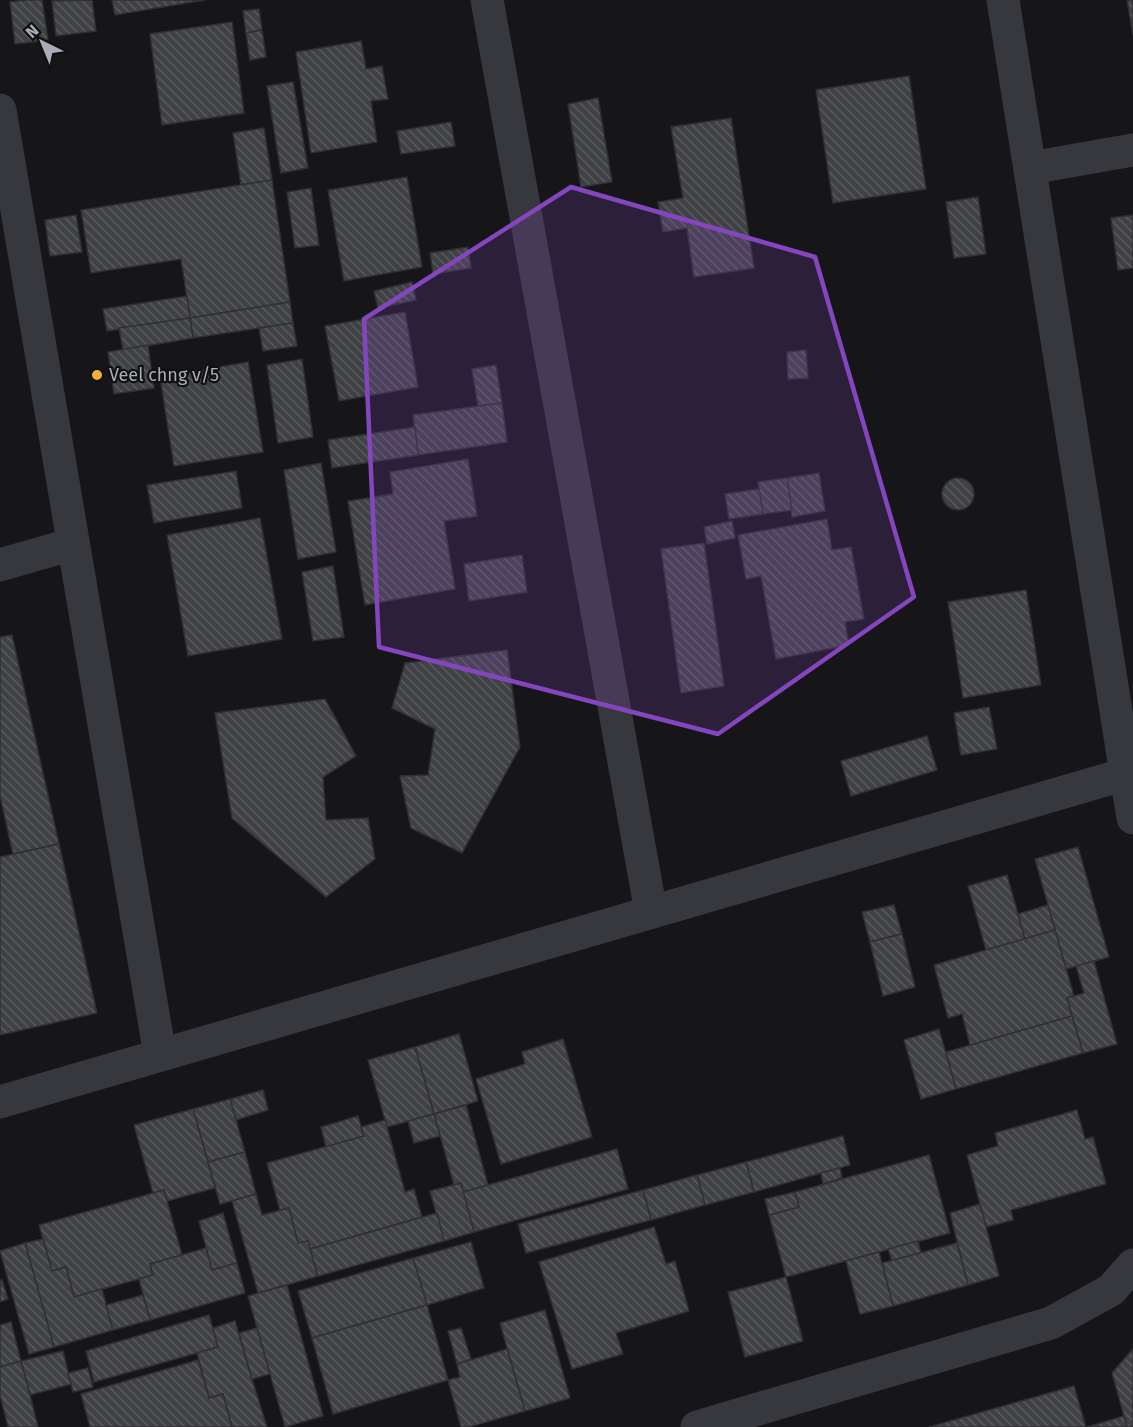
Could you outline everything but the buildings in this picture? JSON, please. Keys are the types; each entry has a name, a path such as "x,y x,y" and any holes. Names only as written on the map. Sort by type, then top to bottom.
{"street":[{"path":"487,0 651,912"},
{"path":"1003,0 1133,818"},
{"path":"0,110 160,1055"},
{"path":"1030,168 1133,150"},
{"path":"0,565 74,543"},
{"path":"0,1102 1126,774"},
{"path":"696,1427 1051,1323 1111,1290 1133,1265"}],"highlighted area":[{"path":"571,187 815,257 914,597 718,734 379,647 364,319"}],"place":[{"name":"Veel chng v/5","path":"97,375"}]}
